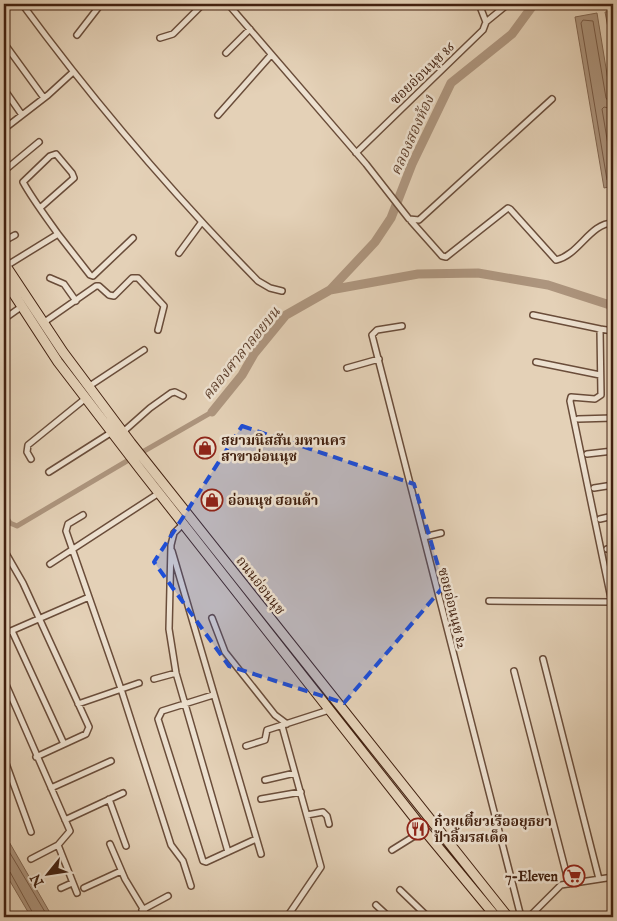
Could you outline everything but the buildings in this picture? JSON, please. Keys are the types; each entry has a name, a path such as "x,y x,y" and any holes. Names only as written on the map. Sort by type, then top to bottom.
{"main road":[{"name":"ถนนอ่อนนุช","path":"5,265 88,387 123,432 128,446"},
{"name":"ถนนอ่อนนุช","path":"4,279 58,362 112,432 128,446 353,732 508,917"},
{"name":"ถนนอ่อนนุช","path":"144,466 160,492 329,710 353,732 424,830 496,917"}],"street":[{"path":"22,4 72,73 201,223 258,281 270,288 282,290"},
{"path":"76,35 101,4"},
{"path":"160,38 173,34 203,4"},
{"path":"228,4 356,153 390,198 442,256 446,256 508,208 556,260 566,256 604,223 613,223"},
{"path":"479,4 486,22"},
{"name":"ซอยอ่อนนุช 86","path":"356,153 483,30 486,22 508,4"},
{"path":"226,53 250,29"},
{"path":"4,43 44,98"},
{"path":"218,115 271,55"},
{"path":"4,129 72,73"},
{"path":"6,92 22,115"},
{"path":"409,219 419,220 552,99"},
{"path":"4,171 39,142"},
{"path":"40,208 74,178 72,172 54,153 23,180 40,208 58,234 90,275 94,276 133,238"},
{"path":"179,253 201,223"},
{"path":"5,265 58,234"},
{"path":"4,241 15,235"},
{"path":"50,278 64,284 76,301"},
{"path":"43,323 96,286 99,286 109,295 114,296 129,279 138,278 164,306 158,330"},
{"path":"4,319 22,307"},
{"path":"533,315 613,331"},
{"name":"ซอยอ่อนนุช 82","path":"402,326 374,331 378,359 521,917"},
{"path":"489,601 613,605 570,401 571,397 575,396 598,398 601,395 600,329"},
{"path":"88,387 144,350"},
{"path":"347,368 378,359"},
{"path":"536,362 600,375"},
{"path":"123,432 171,393 178,393 183,396"},
{"path":"31,459 27,452 28,445 86,398"},
{"path":"578,418 613,418"},
{"path":"49,472 112,432"},
{"path":"587,454 613,451"},
{"path":"594,488 613,485"},
{"path":"50,564 160,492"},
{"path":"83,515 66,528 121,689 170,845 183,861 191,886"},
{"path":"600,519 613,516"},
{"path":"184,523 174,533 170,545 169,629 176,673 184,704 228,852"},
{"path":"424,537 441,533"},
{"path":"170,545 261,854"},
{"path":"607,549 613,548"},
{"path":"4,550 23,583 89,731 36,757"},
{"path":"4,634 90,597"},
{"path":"212,618 225,652 285,725 295,773 321,867 287,917"},
{"path":"12,631 64,744"},
{"path":"543,659 599,879"},
{"path":"514,671 570,884"},
{"path":"154,679 176,673"},
{"path":"4,680 70,833 61,839 58,845 31,860"},
{"path":"78,704 139,683"},
{"path":"213,695 162,710 158,719 201,858 206,862 256,839"},
{"path":"246,746 265,740 267,730 329,710"},
{"path":"4,758 32,832"},
{"path":"51,788 110,761"},
{"path":"265,780 295,773"},
{"path":"261,799 301,792"},
{"path":"65,820 122,793"},
{"path":"109,799 126,846"},
{"path":"307,815 323,812 327,816 329,824"},
{"path":"392,850 424,830"},
{"path":"110,844 121,871 148,917"},
{"path":"58,845 77,893"},
{"path":"84,888 121,871"},
{"path":"529,917 556,889 570,884 613,877"},
{"path":"61,888 72,883"},
{"path":"400,890 428,917"},
{"path":"141,908 168,896"},
{"path":"376,905 389,917"}],"highlighted area":[{"path":"242,426 414,484 444,586 344,703 229,666 154,562"}],"water":[{"path":"613,11 613,54 605,12"},
{"path":"597,13 613,111 613,186 604,188 575,17"},
{"path":"4,833 54,917 31,917 4,871"}],"waterway":[{"name":"คลองสองห้อง","path":"330,290 375,242 391,218 412,164 451,83 512,34 534,4"},
{"name":"คลองศาลาลอยบน","path":"212,412 242,375 254,354 286,315 330,290 418,274 478,273 548,285 613,306"},
{"name":"คลองศาลาลอยบน","path":"139,454 212,412"},
{"name":"คลองศาลาลอยบน","path":"4,514 10,523 17,526 132,458"}],"place":[{"name":"สยามนิสสัน มหานคร สาขาอ่อนนุช","path":"205,448"},
{"name":"อ่อนนุช ฮอนด้า","path":"212,500"},
{"name":"ก๋วยเตี๋ยวเรืออยุธยา ป้าลิ้มรสเด็ด","path":"418,829"},
{"name":"7-Eleven","path":"574,876"}]}
